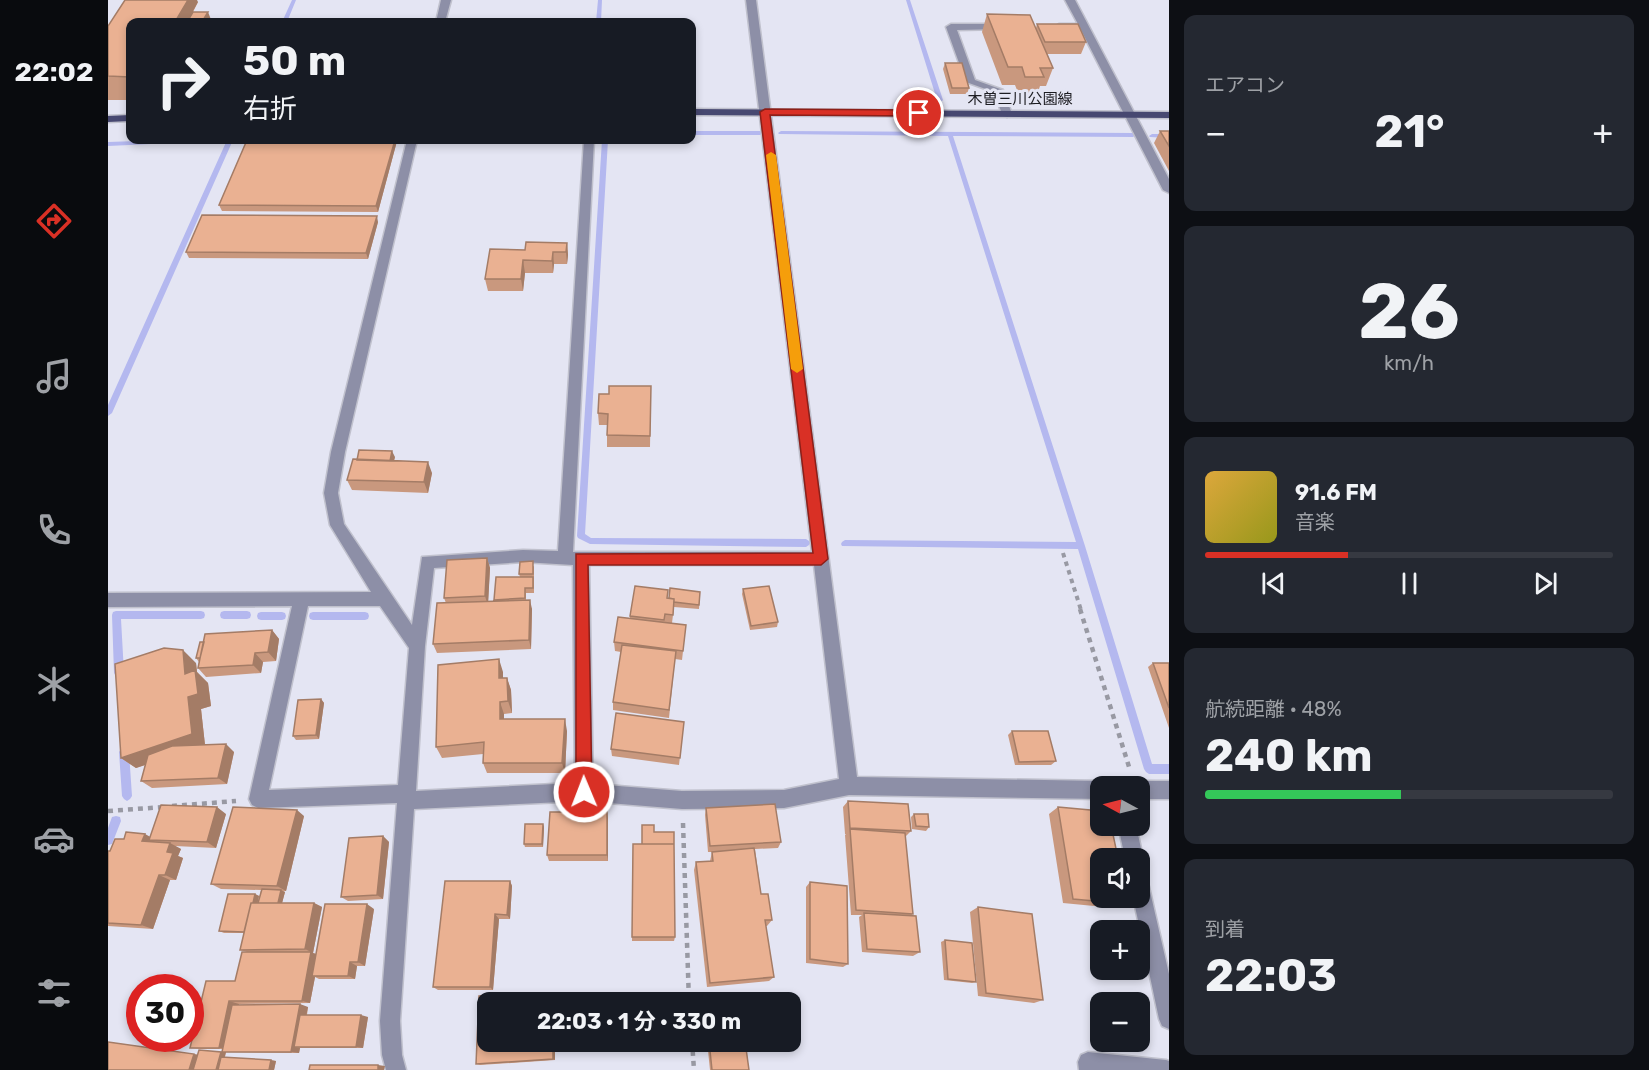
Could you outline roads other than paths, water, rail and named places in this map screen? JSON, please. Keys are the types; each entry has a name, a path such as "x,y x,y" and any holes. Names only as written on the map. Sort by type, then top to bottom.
{"main road":[{"name":"木曽三川公園線","path":"696,112 1169,115"},
{"path":"108,119 126,118"}],"street":[{"path":"441,18 446,0"},
{"path":"751,0 849,786"},
{"path":"1070,0 1169,190"},
{"path":"1007,114 998,90 971,82 951,27 1018,27"},
{"path":"1051,27 1084,27"},
{"path":"411,144 338,452 331,493 337,525 355,556 417,646"},
{"path":"584,792 573,558 589,144"},
{"path":"396,1070 392,1055 390,1021 417,646 427,562 523,556 821,559"},
{"path":"108,600 301,602 386,599"},
{"path":"301,602 258,800 584,792 682,801 784,799 849,786 1090,790"},
{"path":"1150,785 1169,790"},
{"path":"1145,908 1169,1019"},
{"path":"1089,1070 1088,1062 1166,1070"}],"waterway":[{"path":"286,18 294,0"},
{"path":"599,18 600,0"},
{"path":"908,0 940,100"},
{"path":"696,133 760,133"},
{"path":"781,133 1133,135"},
{"path":"950,134 1081,546"},
{"path":"1152,136 1169,136"},
{"path":"108,144 126,143"},
{"path":"108,413 228,144"},
{"path":"605,144 581,536 590,541 806,543"},
{"path":"845,544 1081,546"},
{"path":"1081,546 1149,769 1169,769"},
{"path":"119,673 116,615 201,615"},
{"path":"224,615 247,615"},
{"path":"261,616 282,616"},
{"path":"313,616 365,616"},
{"path":"124,752 127,796"},
{"path":"108,840 116,821"}]}
